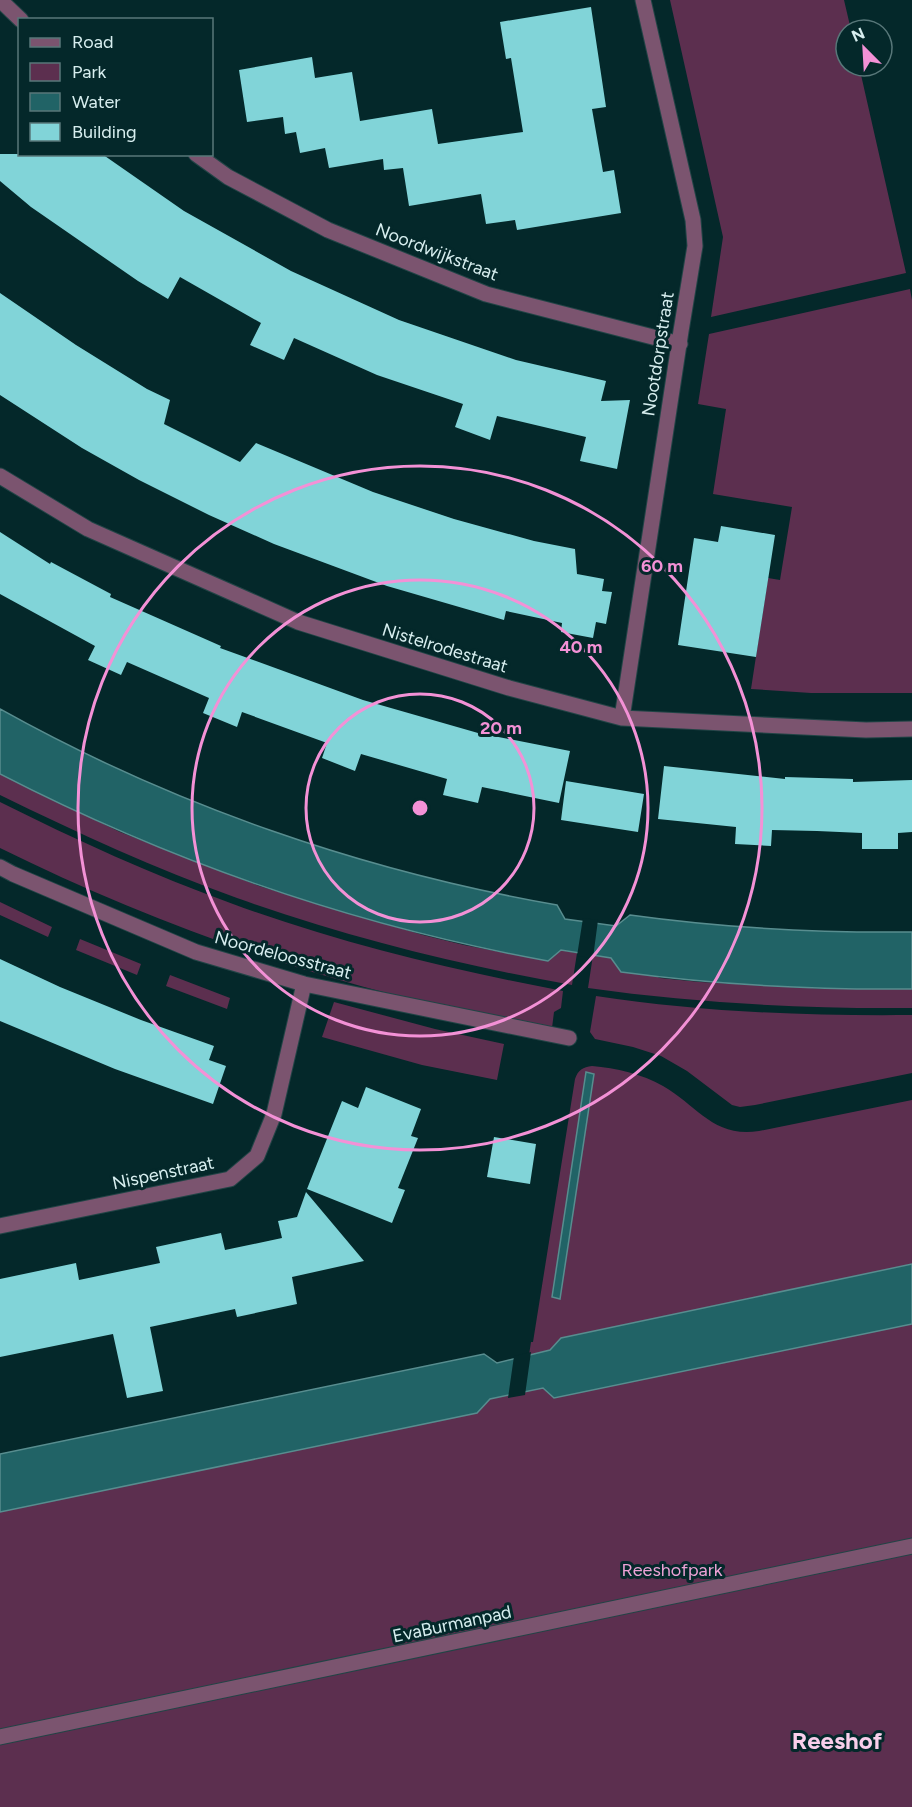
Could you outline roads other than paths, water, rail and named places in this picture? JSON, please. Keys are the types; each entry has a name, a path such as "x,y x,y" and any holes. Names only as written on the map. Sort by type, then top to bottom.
{"street":[{"path":"0,0 19,18"},
{"name":"Nootdorpstraat","path":"622,718 695,246 693,220 643,0"},
{"name":"Noordwijkstraat","path":"199,156 228,177 328,230 486,294 680,344"},
{"name":"Nistelrodestraat","path":"0,476 88,529 298,622 509,688 622,718 826,728 912,729"},
{"name":"Noordeloosstraat","path":"0,867 196,952 304,984 569,1038"},
{"name":"Nispenstraat","path":"0,1226 230,1179 257,1156 274,1113 304,984"},
{"name":"EvaBurmanpad","path":"0,1737 912,1546"}],"water":[{"path":"0,709 65,744 132,775 270,830 412,874 557,905 565,919 616,926 630,915 771,929 912,932 912,989 766,986 621,972 611,958 561,950 548,961 476,947 336,910 267,888 132,836 0,774"},
{"path":"586,1072 594,1074 560,1299 552,1297"},
{"path":"912,1264 912,1324 554,1398 543,1388 490,1399 477,1413 0,1512 0,1454 484,1354 497,1363 550,1350 561,1338"}],"district":[{"name":"Reeshof","path":"837,1740"}],"park label":[{"name":"Reeshofpark","path":"672,1570"}]}
